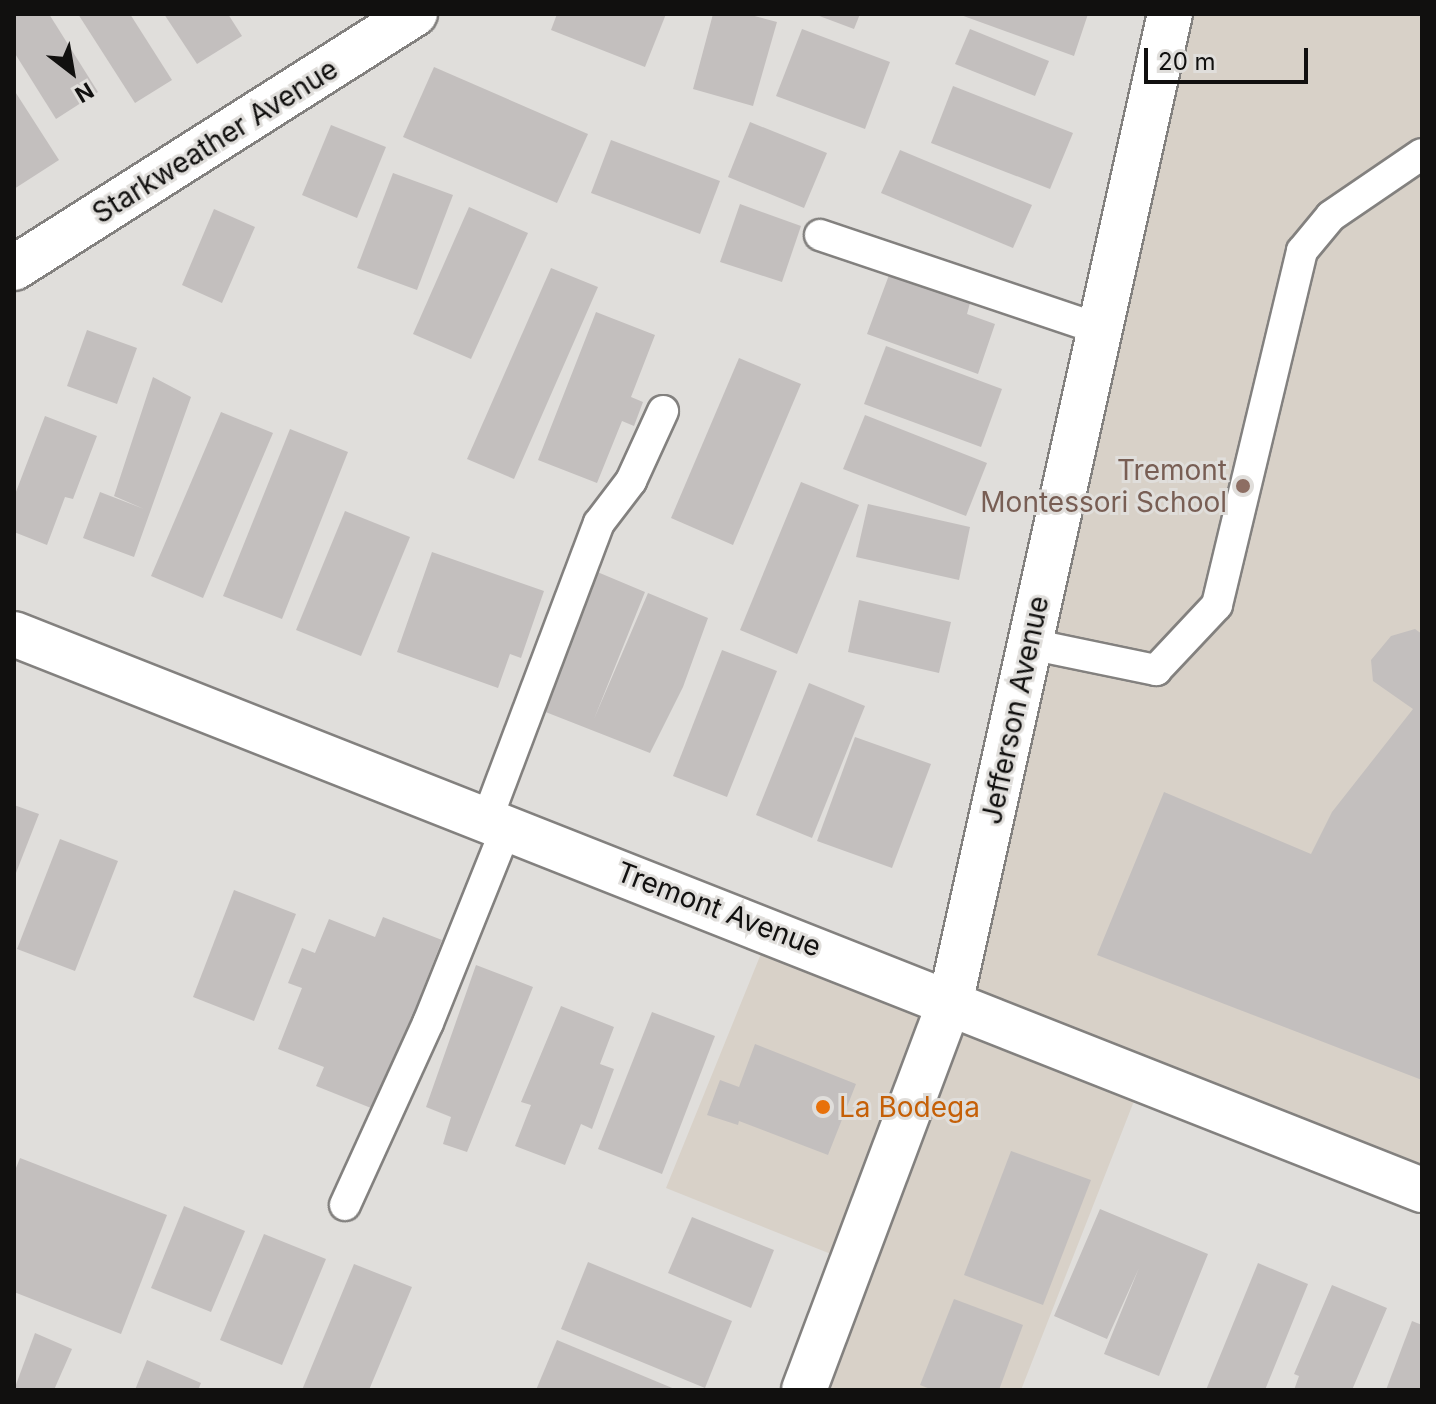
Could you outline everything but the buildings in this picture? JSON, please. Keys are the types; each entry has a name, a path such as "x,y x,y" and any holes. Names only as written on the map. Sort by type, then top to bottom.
{"street":[{"name":"Starkweather Avenue","path":"14,268 415,14"},
{"name":"Jefferson Avenue","path":"804,1390 951,999 1097,328 1170,14"},
{"name":"Tremont Avenue","path":"14,634 951,999 1422,1190"}],"lane":[{"path":"1030,644 1156,670 1217,605 1302,251 1331,216 1422,154"},
{"path":"820,235 1097,328"},
{"path":"345,1205 428,1023 599,523 631,481 663,411"}],"shaded area":[{"name":"Tremont Montessori School","path":"1170,14 1422,14 1422,1190 1143,1078 1021,1390 804,1390 851,1262 666,1188 771,929 950,999"}],"place":[{"name":"Tremont Montessori School","path":"1243,486"},
{"name":"La Bodega","path":"823,1107"}]}
